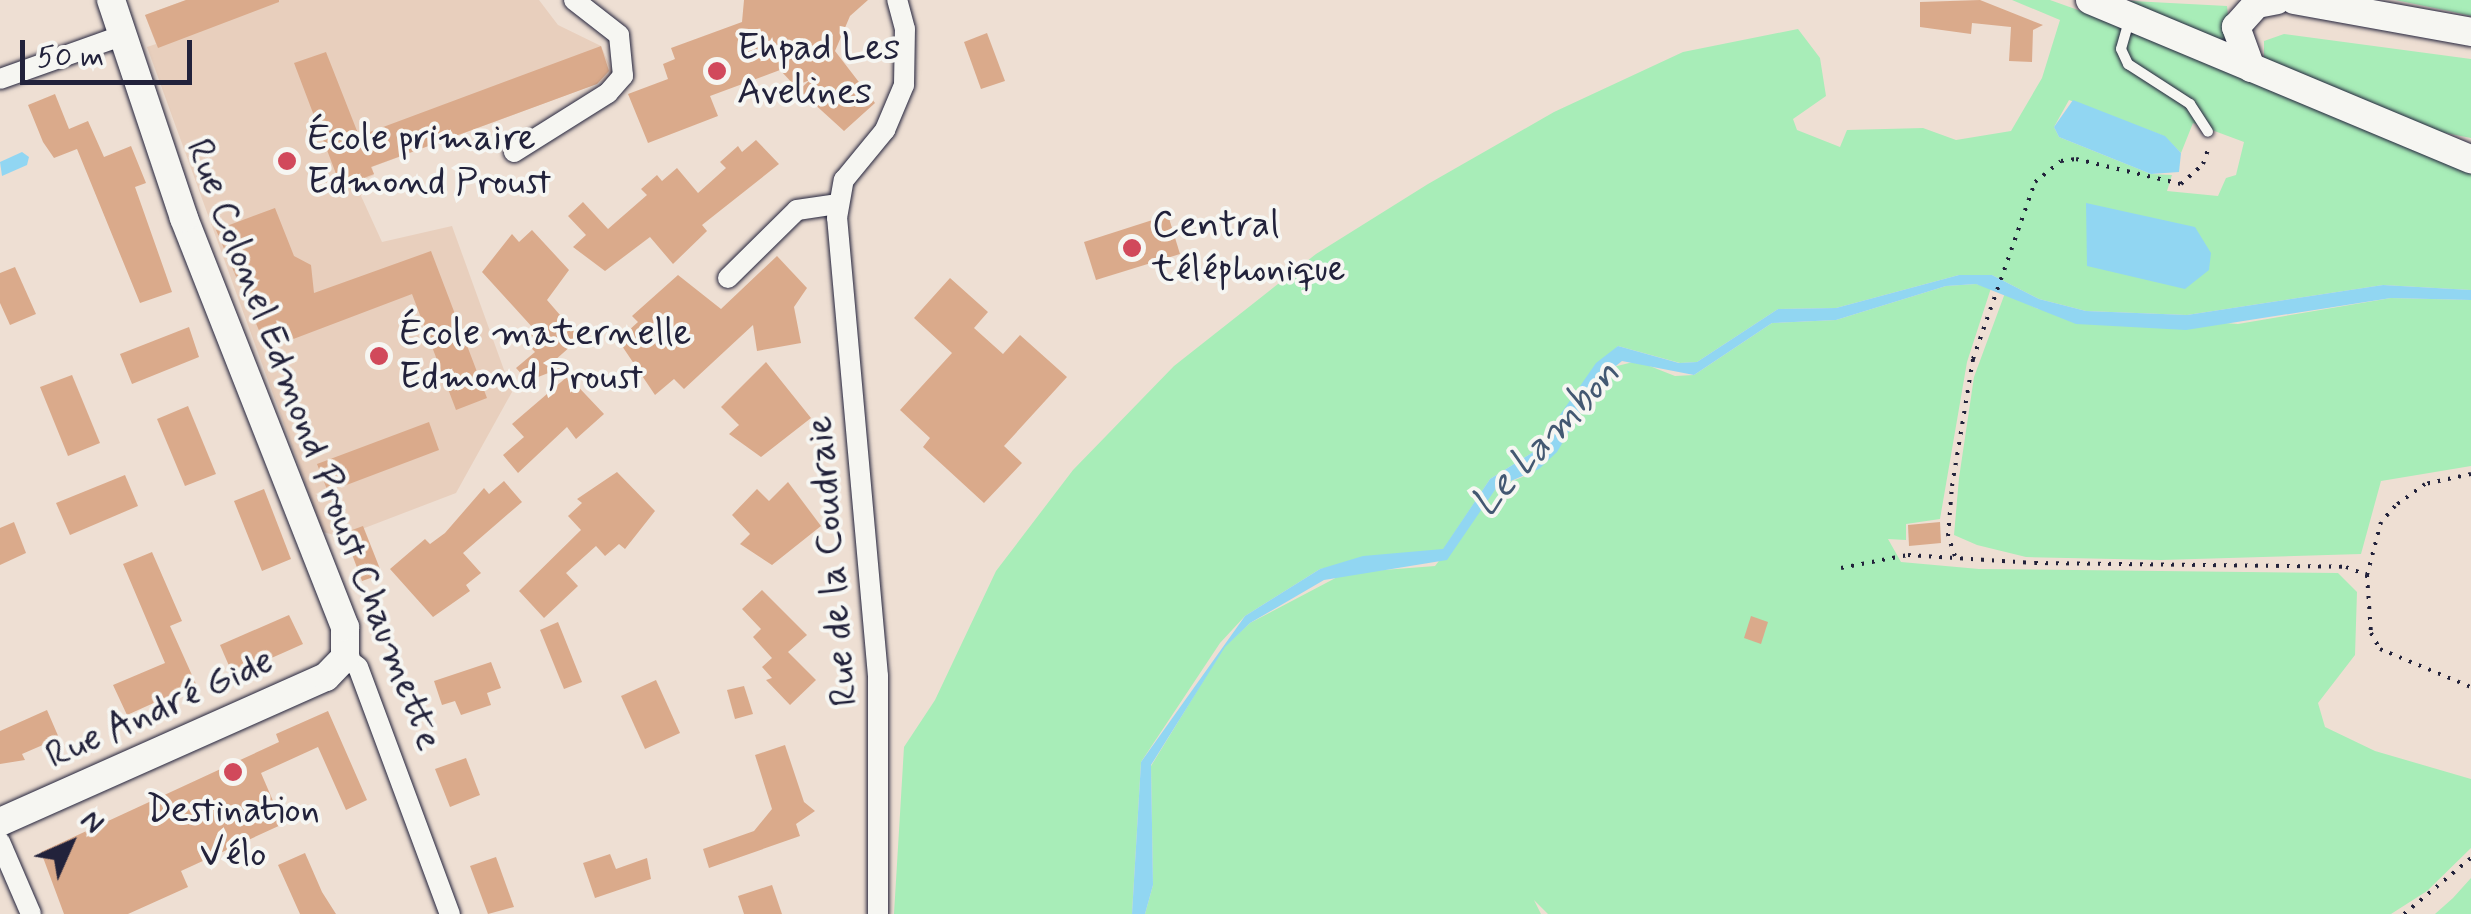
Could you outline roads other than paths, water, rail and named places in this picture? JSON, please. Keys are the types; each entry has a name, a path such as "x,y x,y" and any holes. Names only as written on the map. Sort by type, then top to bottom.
{"street":[{"path":"514,152 608,93 622,76 619,36 574,0"},
{"path":"728,278 797,210 837,204 854,165 885,130 904,84 905,28 897,0"},
{"path":"2090,0 2471,159"},
{"path":"2250,68 2236,27 2257,4 2277,0"},
{"path":"2294,0 2471,32"},
{"name":"Rue Colonel Edmond Proust Chaumette","path":"117,1 122,36 222,319 345,626 345,657 358,667 450,914"},
{"path":"0,79 122,36"},
{"path":"2434,144 2471,149"},
{"name":"Rue de la Coudraie","path":"837,204 879,695 878,914"},
{"name":"Rue André Gide","path":"0,822 326,676 345,657"},
{"path":"0,842 31,914"}],"lane":[{"path":"2130,18 2121,49 2128,64 2190,104 2208,132"}],"water":[{"path":"2073,100 2165,136 2181,153 2179,172 2151,174 2059,137 2054,127"},
{"path":"22,152 29,157 27,165 2,176 0,162"},
{"path":"2086,203 2195,227 2211,253 2209,270 2185,289 2087,266"},
{"name":"Le Lambon","path":"1959,275 1992,275 2039,299 2086,311 2187,315 2383,285 2471,290 2471,300 2391,298 2186,330 2076,324 1976,284 1946,286 1836,320 1772,323 1694,375 1622,361 1601,378 1557,452 1539,469 1497,487 1447,560 1324,580 1250,623 1225,647 1151,765 1153,885 1145,914 1132,914 1141,762 1245,616 1320,569 1363,556 1443,549 1490,479 1535,451 1596,363 1618,346 1679,363 1697,362 1778,309 1836,308"}],"place":[{"name":"Ehpad Les Avelines","path":"717,71"},
{"name":"École primaire Edmond Proust","path":"287,161"},
{"name":"Central téléphonique","path":"1132,248"},
{"name":"École maternelle Edmond Proust","path":"379,356"},
{"name":"Destination Vélo","path":"233,772"}]}
